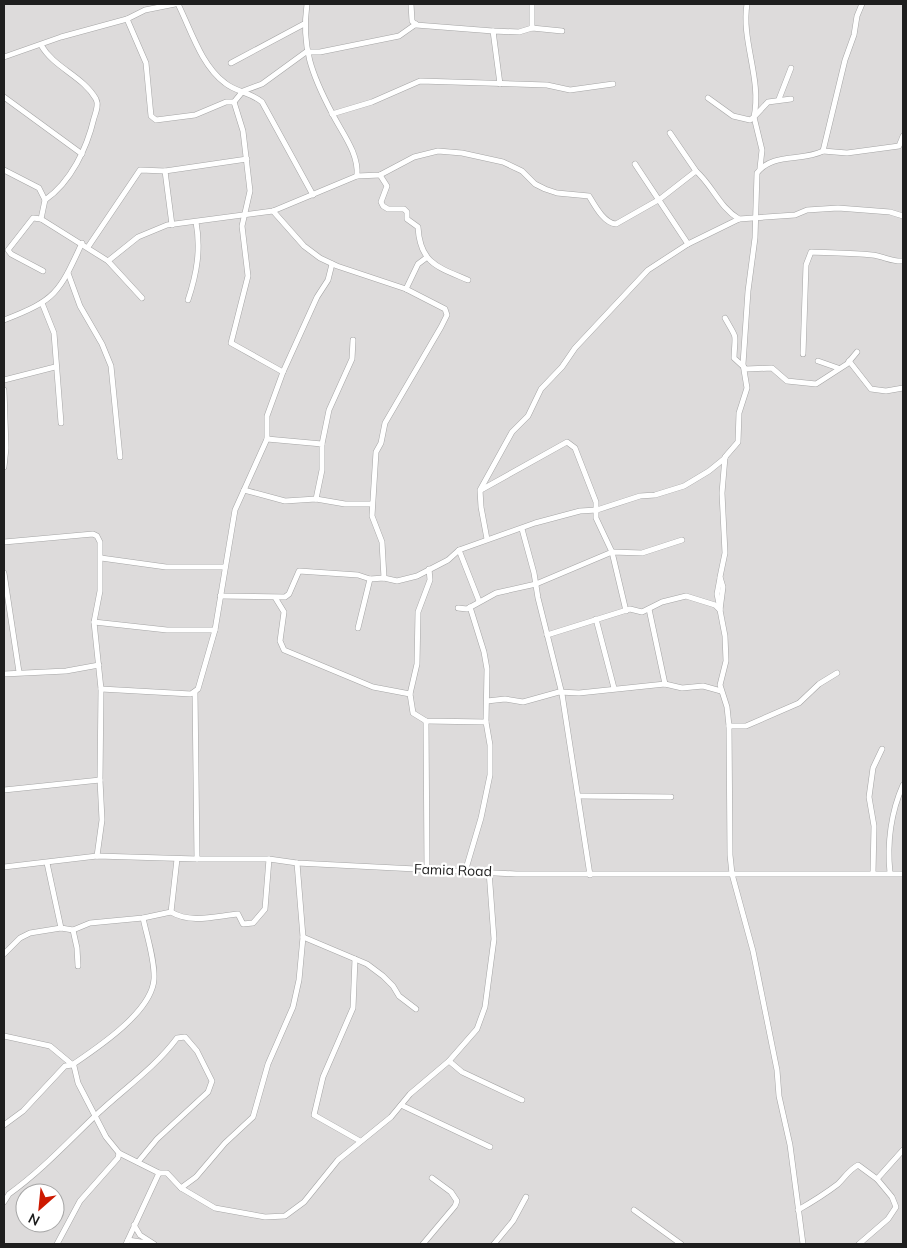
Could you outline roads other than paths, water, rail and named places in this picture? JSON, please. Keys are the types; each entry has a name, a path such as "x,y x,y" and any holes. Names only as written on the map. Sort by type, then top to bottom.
{"street":[{"path":"143,4 145,10"},
{"path":"4,56 41,45 61,36 127,19 145,10 176,4 210,69 235,90 243,91 262,102 313,195"},
{"path":"307,4 304,24 306,52 315,79 332,114 345,134 355,159 357,176"},
{"path":"411,4 412,21 416,24 493,31 519,32 532,28 562,31"},
{"path":"532,4 532,28"},
{"path":"220,596 285,597 289,594 299,570 358,575 370,579 384,578 397,580 417,576 448,560 459,550 475,546 487,539 522,529 553,517 580,511 597,510 640,496 655,495 684,486 709,471 725,457 738,442 739,413 747,388 746,369 743,364 756,218 757,173 762,165 762,150 754,117 757,102 747,26 747,4"},
{"path":"823,151 845,60 862,4"},
{"path":"127,19 146,63 146,76 153,118 194,115 226,102 234,102"},
{"path":"232,63 304,24"},
{"path":"234,102 243,91 262,84 306,52 320,52 399,36 416,24"},
{"path":"493,31 500,84"},
{"path":"41,45 48,57 79,81 97,102 91,130 82,154 56,192 45,200"},
{"path":"779,99 791,68"},
{"path":"332,114 372,102 420,81 547,85 570,90 613,84"},
{"path":"4,97 82,154"},
{"path":"708,98 733,116 750,120 768,102 779,99 791,99"},
{"path":"234,102 243,131 250,191 242,226 248,276 231,343 283,372"},
{"path":"670,133 721,205 739,219"},
{"path":"757,173 768,163 780,159 809,156 823,151 847,153 899,146 903,136"},
{"path":"108,261 138,237 172,225 273,211 357,176 380,175 414,156 438,152 462,153 503,162 522,171 535,184 557,194 588,196 604,218 611,224 616,224 660,199 696,171"},
{"path":"88,247 99,234 138,172 144,169 165,171 247,159"},
{"path":"635,164 660,199 672,223 688,244"},
{"path":"4,170 39,188 45,200 41,219"},
{"path":"165,171 172,225"},
{"path":"380,175 387,186 381,202 383,206 388,209 404,209 407,212 407,218 418,227 418,242 426,258 468,280"},
{"path":"487,539 480,490 512,432 528,416 541,389 575,348 648,270 688,244 739,219 838,208 890,212 903,216"},
{"path":"273,211 304,246 332,264 406,289 445,309 447,315 385,423 381,443 376,452 372,516 382,542 384,578"},
{"path":"43,270 11,254 6,248 33,218 41,219 108,261 142,298"},
{"path":"188,300 195,279 198,257 199,238 196,222"},
{"path":"4,320 42,303 52,296 68,273 82,243"},
{"path":"803,354 806,265 811,252 865,254 897,262 903,261"},
{"path":"406,289 418,264 426,258"},
{"path":"101,689 191,694 202,683 215,630 235,510 267,439 267,416 283,372 317,297 328,280 332,264"},
{"path":"68,273 80,306 102,344 111,366 120,457"},
{"path":"42,303 54,332 55,367 61,422"},
{"path":"725,318 737,341 734,358 746,369 772,368 787,381 816,384 849,361 857,352"},
{"path":"316,499 322,470 322,444 328,410 352,359 353,340"},
{"path":"818,361 838,368"},
{"path":"849,361 871,389 903,388"},
{"path":"4,380 55,367"},
{"path":"4,390 6,448 4,467"},
{"path":"267,439 322,444"},
{"path":"480,490 567,442 575,448 596,502 596,518 612,552 626,611"},
{"path":"725,457 722,493 725,560 717,594 725,636 726,661 721,676 721,691 727,708 729,726 728,839 732,874 753,951 777,1070 779,1096 790,1145 803,1244"},
{"path":"244,490 285,501 316,499 345,504 372,504"},
{"path":"522,529 562,694 590,875"},
{"path":"4,542 93,534 98,536 100,542 100,590 94,622 101,689 100,780 102,820 97,856"},
{"path":"458,608 470,607 496,593 536,584 612,552 642,554 682,540"},
{"path":"459,550 480,601"},
{"path":"101,558 166,566 225,567"},
{"path":"429,569 430,580 418,612 417,664 410,694 413,713 426,721 486,722"},
{"path":"4,573 19,672"},
{"path":"358,628 370,579"},
{"path":"547,634 630,610 642,612 662,602 686,596 715,605 720,610"},
{"path":"275,598 284,612 280,641 284,650 374,687 410,694"},
{"path":"465,872 490,775 490,745 486,722 487,669 484,652 470,607"},
{"path":"649,609 665,684"},
{"path":"596,619 614,688"},
{"path":"94,622 167,630 215,630"},
{"path":"4,674 66,671 99,665"},
{"path":"729,726 746,726 799,703 806,699 819,684 837,673"},
{"path":"487,700 505,699 523,702 558,692 562,694 665,684 682,688 703,686 721,691"},
{"path":"195,692 196,859"},
{"path":"426,721 427,869"},
{"path":"873,873 874,826 869,798 873,768 882,749"},
{"path":"4,790 100,780"},
{"path":"890,874 888,850 894,817 903,785"},
{"path":"579,796 671,797"},
{"name":"Famia Road","path":"4,867 97,856 177,859 270,859 516,874 903,874"},
{"path":"171,912 177,859"},
{"path":"4,954 20,938 30,933 61,928 73,930 90,923 143,918 171,912 181,918 189,919 238,914 243,924 253,923 265,909 270,859"},
{"path":"181,1188 196,1177 225,1143 253,1117 268,1064 293,1007 299,980 303,938 297,862"},
{"path":"47,863 61,928"},
{"path":"4,1036 50,1046 74,1066 78,1083 106,1137 119,1153 167,1174 181,1188 215,1208 265,1217 286,1216 304,1202 331,1167 391,1117 410,1094 448,1060 477,1029 485,1007 494,939 489,871"},
{"path":"4,1125 29,1105 65,1066 72,1066 112,1038 150,994 154,976 143,918"},
{"path":"73,930 78,948 78,966"},
{"path":"303,938 355,959 383,976 393,986 399,996 416,1009"},
{"path":"355,959 353,1008 323,1077 314,1115 360,1141"},
{"path":"4,1202 9,1194 96,1115 134,1084 167,1052 177,1038 185,1037 197,1051 212,1081 208,1092 157,1139 138,1162"},
{"path":"448,1060 462,1072 522,1100"},
{"path":"401,1105 490,1147"},
{"path":"878,1179 903,1150"},
{"path":"57,1244 80,1201 118,1158 119,1153"},
{"path":"798,1210 824,1195 840,1182 849,1170 858,1165 878,1179 892,1197 896,1207 888,1219 860,1244"},
{"path":"127,1242 159,1172"},
{"path":"423,1244 455,1206 457,1201 451,1192 432,1178"},
{"path":"494,1244 513,1221 526,1197"},
{"path":"634,1210 681,1244"},
{"path":"134,1225 140,1236 153,1244"},
{"path":"127,1242 140,1240 153,1244"}]}
